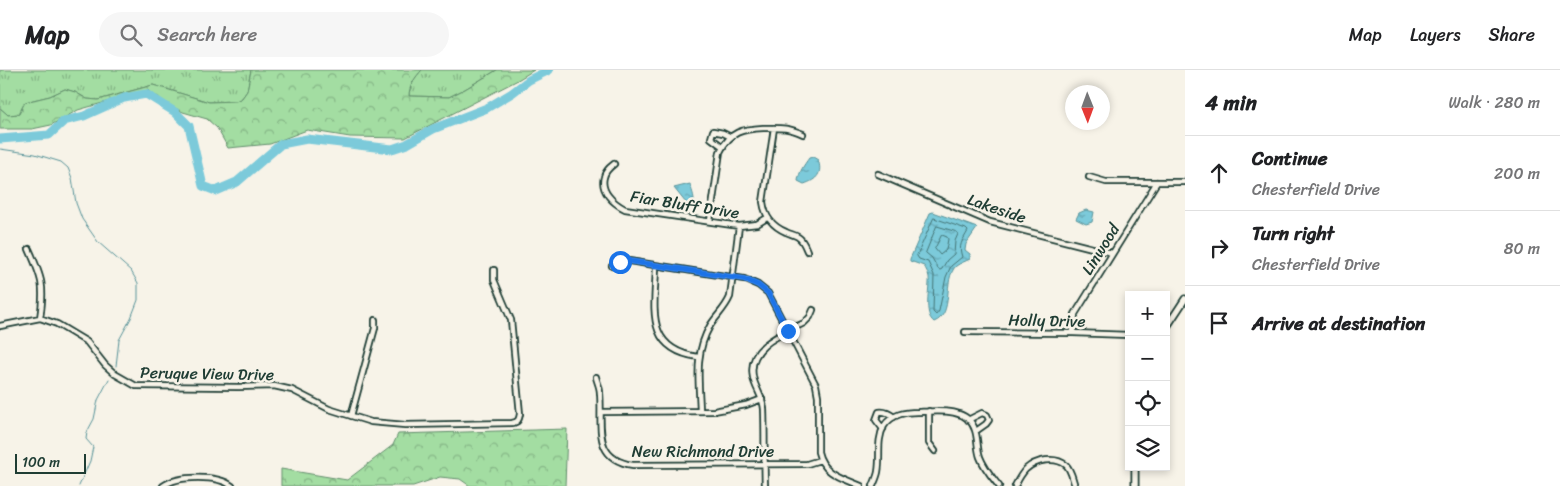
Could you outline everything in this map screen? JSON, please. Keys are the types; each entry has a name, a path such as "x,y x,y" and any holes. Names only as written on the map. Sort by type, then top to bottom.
{"street":[{"path":"774,128 763,202 764,210 768,218 779,229 798,237 804,243 807,251"},
{"path":"710,221 720,152 731,137 738,132 748,129 788,128 803,134"},
{"path":"723,147 711,138 713,131 724,133 731,137"},
{"name":"Fiar Bluff Drive","path":"614,164 604,175 604,182 609,197 615,204 625,209 740,226 757,224 768,218"},
{"name":"Lakeside","path":"878,174 990,222 1112,253"},
{"path":"1089,178 1106,182 1185,182"},
{"name":"Linwood","path":"1072,333 1075,314 1157,182"},
{"path":"700,411 698,357 711,325 727,305 730,297 740,226"},
{"path":"0,326 40,318 42,284 29,249"},
{"path":"612,266 620,262 629,261 744,279 758,285 768,293 816,386 818,396 818,452 820,460 827,470 861,486"},
{"path":"656,266 655,315 660,335 666,344 675,350 685,355 698,357"},
{"name":"Peruque View Drive","path":"40,318 66,329 86,342 115,374 136,386 274,386 292,390 329,409 370,422 405,425 512,423 519,419 519,396 511,320 494,280 494,270"},
{"path":"1170,322 1185,299"},
{"path":"765,486 764,407 753,377 752,367 762,347 804,323 810,317 813,310"},
{"path":"351,416 375,328 375,320"},
{"name":"Holly Drive","path":"966,332 1125,335"},
{"name":"New Richmond Drive","path":"596,377 600,390 601,441 614,458 624,464 807,464 820,460"},
{"path":"601,412 714,411 730,409 762,399"},
{"path":"930,411 929,443 935,451"},
{"path":"873,486 878,471 880,440 888,420 908,412 930,411 951,412 963,416 971,422 976,431 979,456 984,467 999,486"},
{"path":"883,429 876,420 879,412 894,417"},
{"path":"968,420 982,412 987,415 989,420 976,431"},
{"path":"1015,486 1024,470 1044,460 1066,465 1072,474 1074,483"},
{"path":"1135,471 1135,486"},
{"path":"163,486 179,479 213,478 223,480 232,486"}],"green space":[{"path":"0,70 251,70 247,91 242,98 236,101 209,102 153,85 98,100 87,99 65,89 50,96 25,102 19,114 8,115 0,108"},
{"path":"251,70 422,70 413,82 409,96 449,97 497,70 534,70 405,138 350,137 307,130 270,144 228,148 217,128 207,119 183,112 157,99 148,90 78,110 51,125 32,129 0,129 0,108 8,115 19,114 25,102 50,96 65,89 87,99 98,100 153,85 209,102 236,101 242,98 247,91"},
{"path":"422,70 497,70 449,97 409,96 413,82"},
{"path":"567,429 565,486 470,486 460,479 440,477 413,486 281,486 281,469 347,480 393,445 398,434"}],"water":[{"path":"813,157 818,160 820,169 818,175 804,184 798,181 799,175 809,158"},
{"path":"690,184 694,203 690,208 674,188"},
{"path":"1086,210 1094,212 1092,222 1086,224 1076,219 1079,213"},
{"path":"933,212 977,228 966,244 965,250 970,254 970,259 956,266 952,272 944,312 934,322 928,307 928,273 924,266 910,261 930,213"}],"waterway":[{"path":"0,139 49,135 64,121 84,116 124,98 146,94 175,112 189,126 203,186 216,191 237,182 281,144 307,139 392,149 407,144 433,129 487,108 529,80 549,70"},
{"path":"0,149 35,154 61,162 68,168 72,178 76,203 82,219 98,242 131,271 138,283 138,300 119,340 116,366"},
{"path":"79,486 90,461 93,447 86,439 87,432 94,419 98,400 109,379"}],"route":[{"path":"620,262 629,261 744,279 758,285 768,293 788,331"}]}
